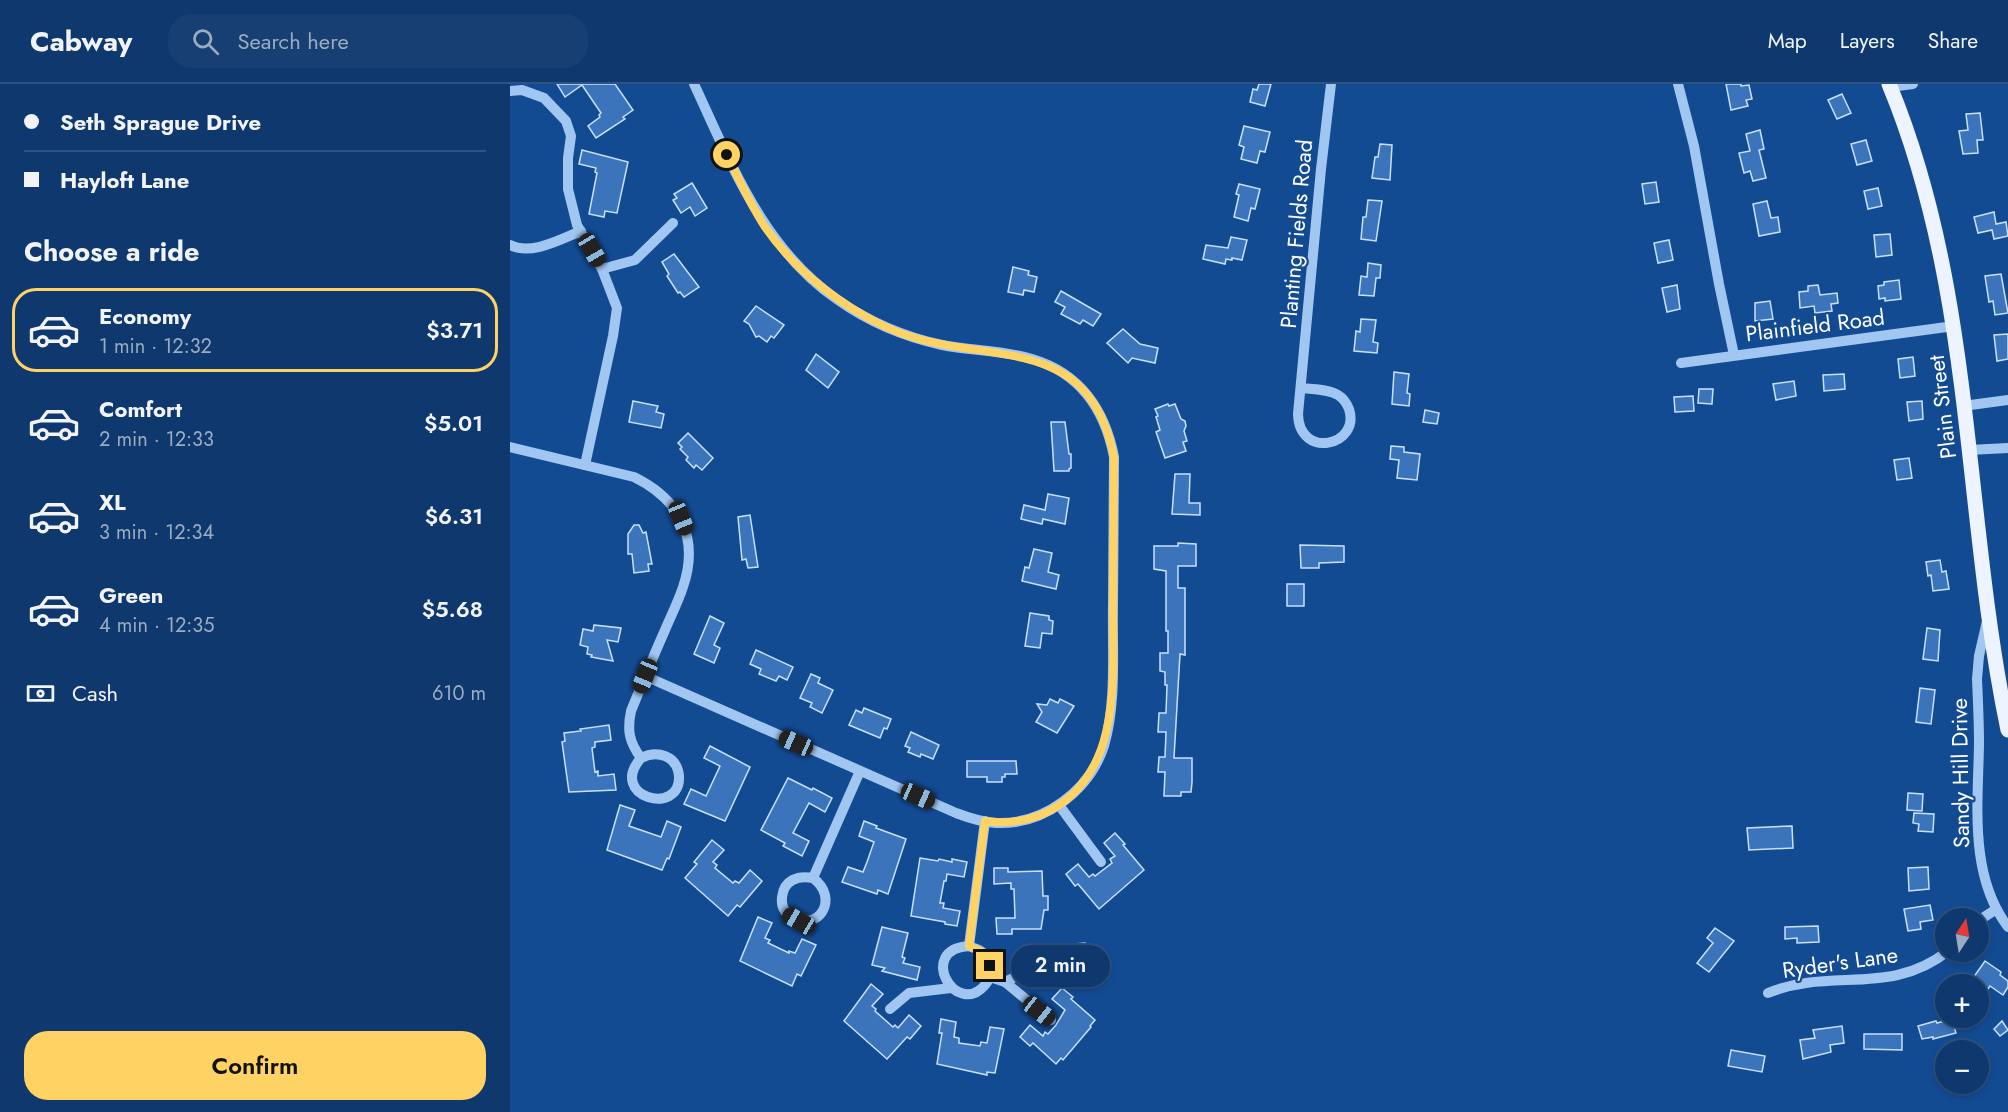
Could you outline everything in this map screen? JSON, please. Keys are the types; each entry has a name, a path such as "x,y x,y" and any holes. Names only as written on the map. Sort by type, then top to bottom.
{"main road":[{"name":"Plain Street","path":"1889,85 1930,210 1944,268 1954,326 1989,612 2008,730"}],"street":[{"path":"645,676 956,813 996,823 1020,821 1042,814 1059,805 1075,792 1088,776 1104,745 1112,696 1114,457 1110,434 1089,396 1074,381 1054,367 1014,355 940,345 888,328 837,300 814,281 766,227 735,172 694,84"},
{"name":"Planting Fields Road","path":"1301,388 1330,392 1344,400 1350,414 1350,422 1344,435 1327,444 1321,443 1305,435 1298,422 1301,388 1321,169 1332,84"},
{"path":"1678,84 1694,146 1734,355"},
{"path":"1889,85 1913,84"},
{"path":"510,92 522,90 544,98 566,121 571,136 568,189 581,231 603,269 617,308 585,465"},
{"path":"603,269 635,260 673,223"},
{"path":"510,244 517,248 544,246 581,231"},
{"name":"Plainfield Road","path":"1681,363 1954,326"},
{"path":"1963,406 2008,400"},
{"path":"510,447 634,477 652,486 669,500 681,518 688,535 688,568 683,587 631,711 628,725 629,737 641,758"},
{"path":"1969,450 2008,448"},
{"name":"Sandy Hill Drive","path":"1989,612 1979,656 1977,679 1977,817 1984,880 1995,910 2008,927"},
{"path":"659,753 674,762 679,774 675,790 660,799 650,799 638,792 632,775 641,758 659,753"},
{"path":"813,878 860,771"},
{"path":"1059,805 1101,862"},
{"path":"969,946 985,821"},
{"path":"803,876 813,878 821,884 826,903 821,914 812,920 799,921 786,914 781,902 782,891 790,880 803,876"},
{"path":"1989,914 1995,910"},
{"path":"969,946 982,952 988,960 990,977 979,991 961,993 951,988 944,979 943,967 952,951 969,946"},
{"name":"Ryder's Lane","path":"1768,993 1795,984 1810,982 1883,979 1920,969 1935,959"},
{"path":"1005,982 1042,964 1059,962"},
{"path":"990,977 1005,982 1051,1020"},
{"path":"890,1009 909,993 951,988"}],"building":[{"path":"557,84 615,84 633,110 623,117 625,119 596,138 588,126 600,117 601,113 582,85 565,97"},
{"path":"1259,84 1271,84 1265,106 1250,102 1253,89 1257,90"},
{"path":"1726,84 1749,85 1752,99 1746,100 1748,106 1731,110"},
{"path":"1842,94 1851,113 1837,119 1828,100"},
{"path":"1980,113 1983,140 1977,140 1978,153 1963,154 1959,131 1968,130 1966,114"},
{"path":"1244,126 1270,132 1265,152 1260,151 1257,163 1241,159 1244,147 1239,145"},
{"path":"1760,130 1764,149 1759,150 1766,178 1753,181 1750,171 1744,173 1739,153 1750,151 1746,134"},
{"path":"1866,140 1872,161 1857,165 1851,144"},
{"path":"1380,144 1392,145 1390,180 1372,178 1375,157 1378,157"},
{"path":"582,150 628,162 617,213 605,211 604,217 589,214 597,173 596,168 579,164"},
{"path":"1656,182 1659,202 1645,204 1642,184"},
{"path":"692,183 707,208 695,216 690,207 681,213 673,200 677,198 674,194"},
{"path":"1239,184 1260,189 1255,209 1251,208 1248,221 1234,217"},
{"path":"1878,188 1882,206 1868,209 1864,191"},
{"path":"1368,200 1382,201 1376,241 1361,239 1363,217 1366,217"},
{"path":"1767,201 1771,218 1778,217 1780,232 1759,236 1753,204"},
{"path":"1994,212 1996,224 2006,222 2008,236 1994,239 1992,230 1978,233 1974,217"},
{"path":"1890,234 1892,255 1876,257 1874,235"},
{"path":"1231,237 1247,240 1242,260 1226,259 1225,264 1203,259 1206,245 1228,248"},
{"path":"1669,240 1673,260 1658,263 1654,243"},
{"path":"674,254 699,287 684,297 680,292 678,293 667,276 669,274 662,262"},
{"path":"1368,263 1381,265 1380,278 1376,278 1374,296 1359,295 1361,276 1367,277"},
{"path":"1013,267 1029,271 1028,275 1037,277 1034,292 1024,290 1023,295 1008,292"},
{"path":"2001,274 2008,313 1995,315 1993,301 1989,302 1985,276"},
{"path":"1899,280 1901,299 1885,301 1885,298 1879,299 1878,286 1884,285 1884,282"},
{"path":"1677,285 1680,309 1667,312 1662,288"},
{"path":"1818,285 1820,295 1837,293 1838,303 1831,304 1832,311 1815,313 1814,306 1800,308 1799,292 1808,291 1808,286"},
{"path":"1061,291 1101,314 1093,326 1083,320 1080,324 1061,314 1065,307 1055,302"},
{"path":"1770,301 1773,319 1755,321 1755,303"},
{"path":"756,306 784,325 774,338 771,336 767,342 759,336 756,337 749,324 744,321"},
{"path":"1361,319 1376,320 1373,342 1378,343 1377,353 1354,351 1356,331 1360,332"},
{"path":"1123,329 1140,344 1158,348 1155,363 1132,358 1128,363 1107,343"},
{"path":"2008,334 2008,359 1997,361 1994,335"},
{"path":"816,354 839,372 828,388 806,370"},
{"path":"1913,357 1915,376 1900,378 1898,359"},
{"path":"1394,372 1409,374 1407,393 1410,394 1409,406 1392,404"},
{"path":"1844,374 1845,389 1824,391 1823,375"},
{"path":"1794,381 1796,396 1776,400 1773,384"},
{"path":"1699,389 1713,389 1712,404 1698,403"},
{"path":"1693,396 1694,411 1675,412 1674,397"},
{"path":"633,401 658,406 656,412 664,414 661,428 629,422"},
{"path":"1922,401 1923,419 1909,421 1907,402"},
{"path":"1168,404 1169,406 1175,404 1181,419 1185,421 1184,431 1187,441 1183,442 1186,451 1165,458 1156,432 1160,430 1155,409"},
{"path":"1425,410 1439,413 1437,424 1423,422"},
{"path":"1051,422 1065,422 1069,454 1071,454 1069,471 1054,471"},
{"path":"688,433 713,458 702,470 696,465 694,468 680,449 682,447 678,443"},
{"path":"1391,446 1404,447 1404,452 1420,454 1417,480 1397,478 1399,460 1390,459"},
{"path":"1909,458 1912,478 1897,480 1894,460"},
{"path":"1175,474 1190,474 1189,503 1200,503 1200,515 1172,514"},
{"path":"1048,494 1069,498 1065,524 1043,519 1042,524 1021,519 1024,505 1045,510"},
{"path":"750,515 758,567 748,568 746,559 742,560 738,517"},
{"path":"634,525 639,525 643,533 646,532 652,564 648,564 649,571 634,573 632,554 628,554 628,534"},
{"path":"1178,543 1196,544 1196,566 1178,566 1178,588 1185,588 1185,655 1180,654 1174,758 1192,758 1192,782 1191,792 1181,792 1181,796 1164,796 1165,772 1158,772 1159,757 1165,757 1166,732 1158,732 1159,713 1166,713 1167,685 1165,685 1165,672 1160,671 1160,653 1168,653 1166,571 1154,569 1154,546 1178,546"},
{"path":"1300,545 1344,546 1344,562 1319,563 1319,568 1301,568"},
{"path":"1034,549 1052,553 1048,572 1059,575 1056,589 1022,581 1025,567 1029,568"},
{"path":"1940,560 1942,572 1946,571 1949,589 1933,591 1931,575 1928,576 1926,562"},
{"path":"1287,584 1304,584 1304,606 1287,606"},
{"path":"1030,613 1049,616 1049,620 1053,621 1052,634 1042,633 1040,648 1025,646"},
{"path":"710,616 724,623 714,645 720,648 714,663 694,654"},
{"path":"594,625 621,628 618,642 607,640 613,661 591,657 592,655 587,654 588,647 580,645 583,629 593,631"},
{"path":"1927,628 1940,630 1938,661 1923,659"},
{"path":"756,650 793,667 787,680 779,676 776,681 759,674 761,669 750,664"},
{"path":"811,674 820,678 818,683 833,690 822,713 810,707 812,703 800,698"},
{"path":"1920,688 1935,690 1931,724 1916,722"},
{"path":"1050,699 1058,703 1060,699 1074,706 1057,733 1036,722 1042,712 1037,704 1047,705"},
{"path":"864,708 891,719 880,738 849,725 856,710 862,713"},
{"path":"609,725 611,740 595,742 595,747 592,748 595,772 598,771 598,776 614,774 616,790 569,792 562,742 565,741 564,733"},
{"path":"911,732 939,745 933,759 908,752 910,748 905,746"},
{"path":"710,746 750,767 725,821 684,804 691,789 706,796 720,766 704,758"},
{"path":"967,761 1016,761 1017,774 1005,774 1002,782 987,782 987,777 967,777"},
{"path":"788,778 832,798 825,812 809,803 793,833 809,841 802,856 783,846 785,843 761,830"},
{"path":"1908,793 1923,794 1922,811 1907,810"},
{"path":"620,805 635,810 629,826 661,837 667,821 681,827 669,859 667,858 662,870 607,850"},
{"path":"1914,813 1934,814 1933,832 1918,831 1919,824 1913,823"},
{"path":"864,821 906,839 888,894 878,890 877,894 842,882 848,867 863,872 867,862 874,842 859,836"},
{"path":"1792,826 1793,848 1749,850 1747,828"},
{"path":"1115,833 1144,870 1099,909 1078,884 1075,886 1066,874 1078,864 1089,877 1093,874 1095,876 1112,863 1110,859 1115,856 1104,843"},
{"path":"712,840 724,850 713,862 717,865 715,868 733,883 735,881 739,883 750,870 762,881 740,907 737,905 728,916 685,878 697,864 694,862"},
{"path":"920,858 967,862 964,877 947,874 940,903 944,903 943,908 960,911 957,926 911,916"},
{"path":"1928,867 1929,889 1909,891 1908,868"},
{"path":"994,868 1008,868 1008,872 1042,871 1043,896 1048,896 1048,910 1044,910 1041,929 1012,929 1012,934 997,934 996,918 1015,918 1014,889 1011,889 1011,883 994,884"},
{"path":"1930,905 1933,920 1920,922 1921,929 1908,931 1904,909"},
{"path":"758,917 772,923 765,938 770,940 768,943 789,953 789,951 795,953 802,939 816,945 801,976 797,974 792,986 740,961"},
{"path":"1818,926 1819,942 1797,943 1797,938 1785,939 1785,927"},
{"path":"882,927 908,933 902,957 905,958 903,963 920,967 917,980 882,971 885,968 872,965"},
{"path":"1715,928 1734,941 1709,972 1697,963 1713,943 1707,938"},
{"path":"1085,943 1087,971 1066,973 1064,945"},
{"path":"1986,962 2001,972 2000,975 2008,981 2008,987 2003,995 1989,988 1989,974 1976,974"},
{"path":"871,984 883,994 872,1006 893,1027 895,1025 898,1028 909,1015 921,1026 910,1039 907,1037 887,1059 844,1021"},
{"path":"1062,988 1095,1020 1063,1060 1061,1058 1056,1064 1033,1043 1030,1046 1020,1037 1030,1025 1043,1036 1056,1025 1065,1010 1052,999"},
{"path":"941,1019 956,1022 954,1037 959,1038 959,1043 980,1046 981,1042 987,1043 990,1027 1004,1029 995,1073 987,1072 987,1075 937,1064 942,1033 939,1033"},
{"path":"1935,1021 1935,1028 1955,1028 1956,1033 1933,1039 1933,1037 1922,1039 1918,1026"},
{"path":"2002,1021 2008,1030 2000,1036 1994,1029"},
{"path":"1842,1026 1844,1043 1830,1045 1831,1052 1803,1059 1800,1040 1815,1038 1813,1030"},
{"path":"1864,1034 1902,1034 1902,1050 1864,1049"},
{"path":"1731,1050 1765,1056 1762,1072 1728,1066"}],"route":[{"path":"727,155 751,203 780,246 814,281 837,300 888,328 912,337 940,345 1014,355 1054,367 1074,381 1089,396 1110,434 1114,457 1112,696 1104,745 1088,776 1075,792 1059,805 1042,814 1020,821 996,823 985,821 969,946 982,952 990,966"}]}
